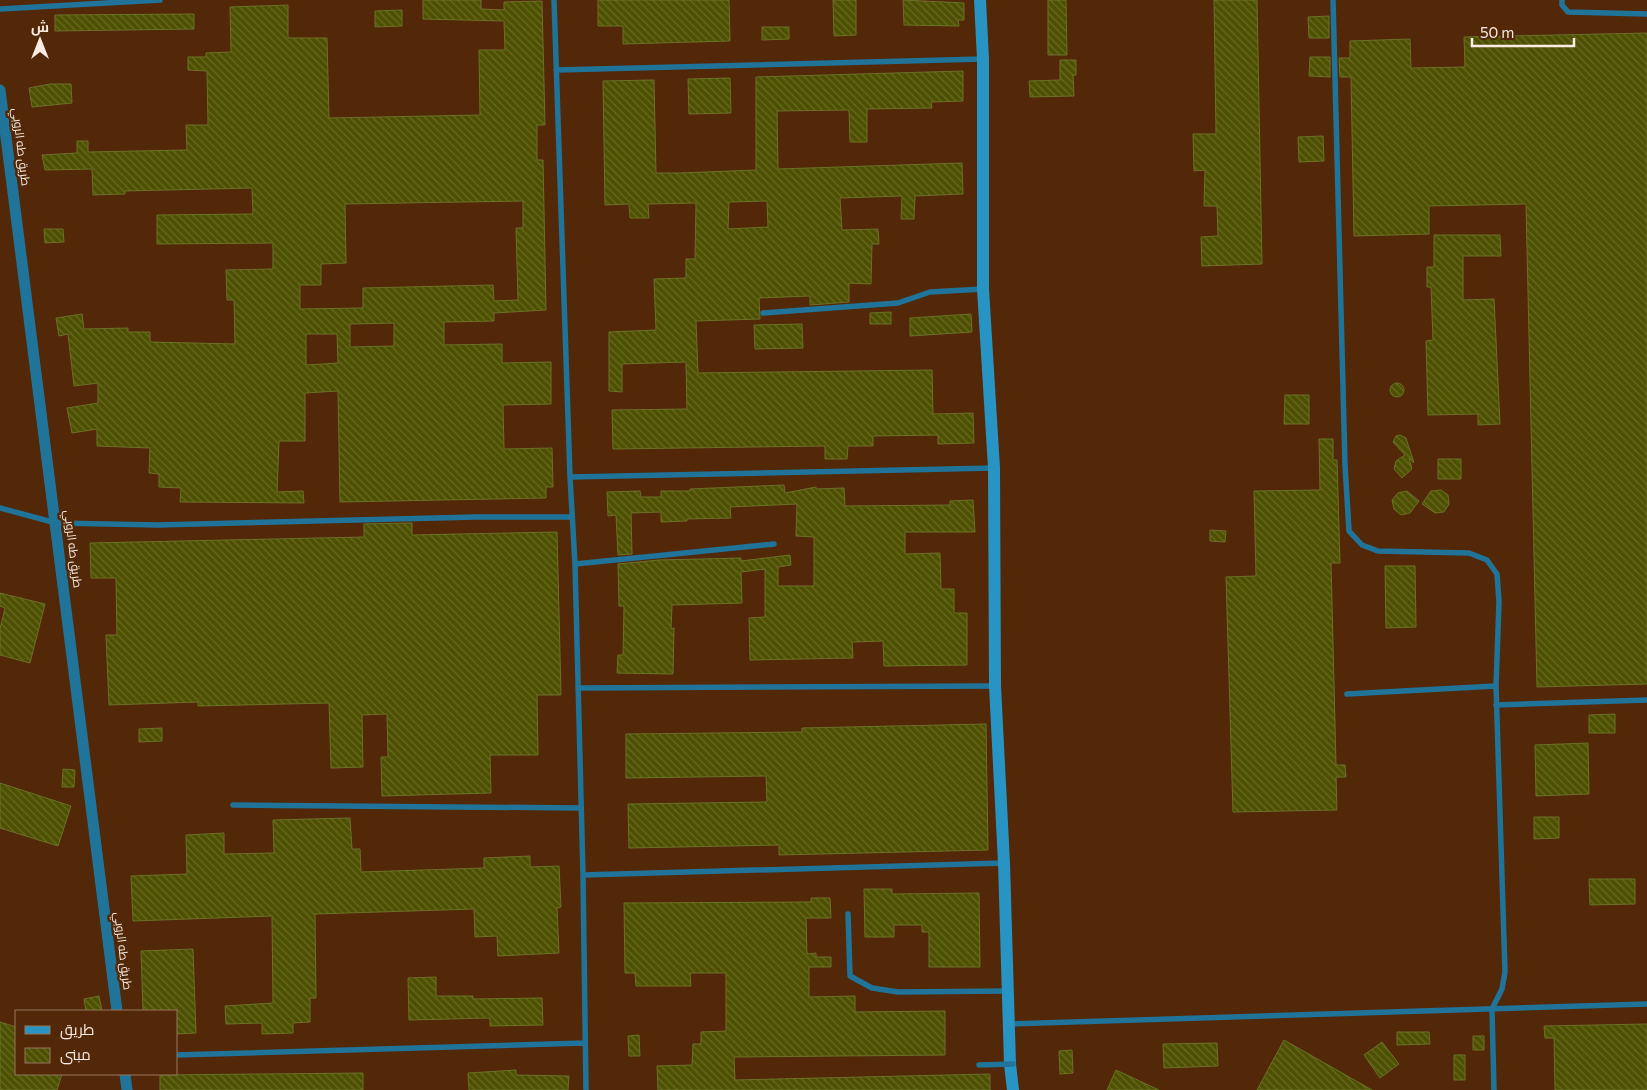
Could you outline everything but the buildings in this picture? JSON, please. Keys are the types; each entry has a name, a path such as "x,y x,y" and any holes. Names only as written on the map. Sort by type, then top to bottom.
{"street":[{"path":"980,0 983,59 983,289 994,468 995,686 1004,863 1007,991 1013,1090"},
{"name":"طريق طه الروبي","path":"0,90 117,1010"},
{"path":"125,1075 127,1090"}],"lane":[{"path":"0,9 160,0"},
{"path":"554,0 570,478 575,564 586,1090"},
{"path":"1333,0 1345,465 1349,531 1362,545 1378,551 1469,553 1487,560 1497,574 1499,602 1496,705 1504,972 1502,989 1492,1009 1494,1090"},
{"path":"1562,0 1562,5 1568,12 1647,14"},
{"path":"556,70 983,59"},
{"path":"763,313 898,303 930,292 983,289"},
{"path":"570,478 994,468"},
{"path":"0,508 56,523 158,525 476,517 572,517"},
{"path":"575,564 774,544"},
{"path":"578,688 995,686"},
{"path":"1347,694 1496,686"},
{"path":"1496,705 1647,700"},
{"path":"233,805 581,808"},
{"path":"583,875 1004,863"},
{"path":"848,914 850,976 872,988 908,992 1007,991"},
{"path":"1010,1024 1647,1004"},
{"path":"178,1055 585,1043"},
{"path":"979,1065 1011,1064"}]}
